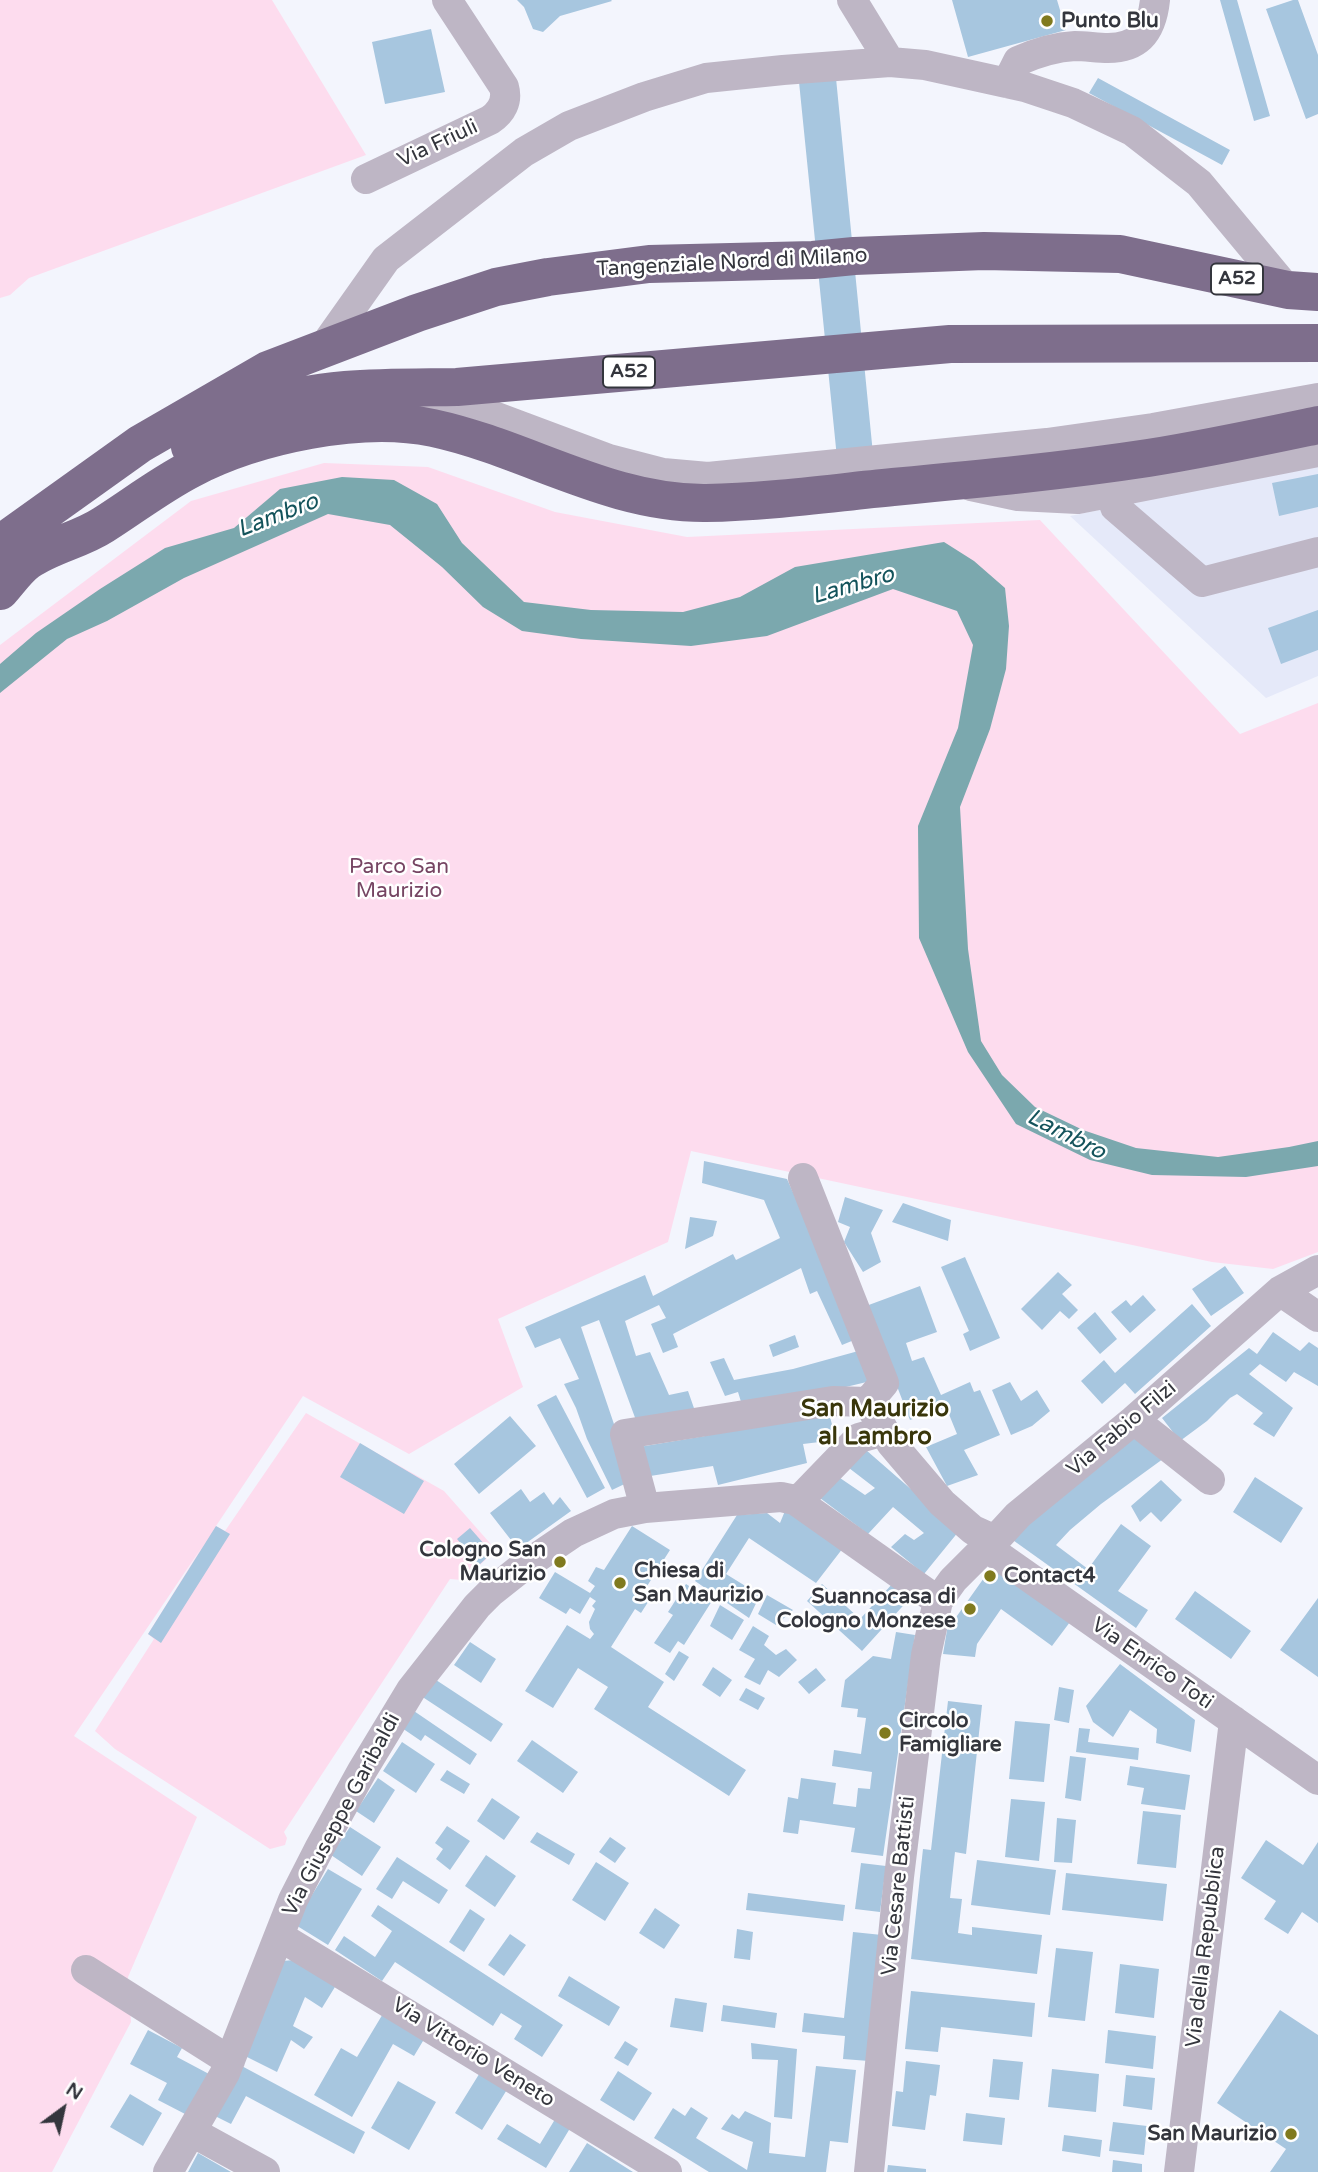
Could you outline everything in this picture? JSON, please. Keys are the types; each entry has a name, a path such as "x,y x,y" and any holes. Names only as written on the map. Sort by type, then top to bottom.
{"highway":[{"name":"Tangenziale Nord di Milano","path":"9,562 140,444 268,370 416,313 496,288 548,276 649,264 813,260 984,251 1120,254 1308,286"},
{"name":"A52","path":"9,562 176,455 266,406 293,398 377,389 457,387 950,344 1318,344"},
{"path":"0,591 9,562 100,527 193,467 258,442 329,427 370,425 432,428 615,490 656,499 703,503 756,501 951,482 1120,477 1318,425"}],"street":[{"name":"Via Friuli","path":"366,179 489,120 505,102 504,87 447,0"},
{"path":"852,0 890,62"},
{"path":"1007,83 1018,61 1043,52 1076,46 1111,48 1128,45 1150,27 1155,0"},
{"path":"323,348 386,258 524,152 569,126 644,97 706,78 890,62 925,65 1025,87 1073,103 1132,131 1199,183 1308,286"},
{"path":"377,389 449,403 494,416 609,459 663,473 708,477 1047,443 1153,428 1318,398"},
{"path":"1318,452 1120,477 1115,507 1202,582 1318,552"},
{"name":"Via Enrico Toti","path":"803,1178 876,1392 884,1431 942,1503 973,1530 1318,1780"},
{"name":"Via Fabio Filzi","path":"938,1601 953,1580 1018,1515 1134,1420 1280,1291 1318,1270"},
{"path":"1280,1291 1318,1317"},
{"path":"645,1508 625,1434 876,1392"},
{"path":"1134,1420 1210,1480"},
{"path":"884,1431 859,1438 803,1496 802,1505 938,1601"},
{"name":"Via Giuseppe Garibaldi","path":"168,2172 230,2061 305,1875 355,1782 411,1690 477,1606 499,1585 573,1533 614,1514 645,1508 774,1497 789,1498 802,1505"},
{"name":"Via Cesare Battisti","path":"869,2172 899,1877 926,1655 938,1601"},
{"name":"Via della Repubblica","path":"1179,2172 1234,1721"},
{"name":"Via Vittorio Veneto","path":"279,1936 667,2172"},
{"path":"86,1970 230,2061"},
{"path":"192,2132 265,2172"}],"shaded area":[{"path":"1318,464 1318,676 1266,698 1070,516"}],"green space":[{"path":"0,0 272,0 366,155 29,278 10,295 0,298"},
{"name":"Parco San Maurizio","path":"324,463 428,467 555,512 687,537 1040,520 1240,734 1318,703 1318,1252 1273,1269 1212,1262 691,1151 668,1242 498,1319 523,1387 409,1454 303,1396 216,1526 225,1531 306,1413 444,1491 496,1550 466,1578 450,1579 284,1832 287,1838 285,1845 270,1849 115,1749 95,1731 154,1639 148,1634 202,1547 74,1736 197,1817 128,1977 131,2022 52,2172 0,2172 0,645 191,501"}],"water":[{"name":"Lambro","path":"342,477 394,480 437,504 462,543 524,602 591,610 683,612 740,597 795,567 944,542 974,561 1005,588 1009,626 1006,669 990,729 960,807 968,949 981,1041 1002,1075 1035,1107 1083,1130 1136,1148 1218,1157 1318,1141 1318,1166 1246,1177 1152,1175 1090,1160 1016,1124 968,1052 919,938 918,826 958,728 973,645 957,611 893,589 767,636 691,646 581,639 522,631 483,607 442,567 390,525 328,514 184,578 107,621 67,639 0,693 0,664 36,633 100,589 165,548 234,528 280,489"}],"building":[{"path":"517,0 612,1 560,16 543,32 533,29 524,7"},
{"path":"952,0 1057,0 1066,30 968,57"},
{"path":"1220,0 1237,0 1270,116 1254,121"},
{"path":"1298,0 1318,55 1318,114 1306,119 1266,9"},
{"path":"431,29 445,92 385,104 372,42"},
{"path":"835,68 873,454 837,458 798,72"},
{"path":"1098,78 1230,150 1222,165 1089,93"},
{"path":"1318,474 1318,507 1279,516 1272,483"},
{"path":"1318,610 1318,650 1281,664 1268,628"},
{"path":"704,1161 787,1179 859,1338 842,1345 817,1291 810,1294 801,1268 673,1334 678,1347 663,1353 651,1324 666,1318 659,1305 625,1321 636,1356 650,1352 669,1395 688,1391 695,1411 637,1423 599,1320 581,1327 633,1480 612,1490 564,1384 579,1379 560,1338 535,1348 525,1327 645,1275 653,1296 733,1254 736,1260 780,1238 764,1200 702,1183"},
{"path":"845,1197 883,1210 871,1233 881,1262 863,1272 844,1242 850,1227 838,1222"},
{"path":"903,1203 951,1220 948,1241 892,1222"},
{"path":"690,1217 717,1221 713,1236 685,1249"},
{"path":"965,1257 1000,1338 970,1351 963,1334 969,1331 941,1267"},
{"path":"1225,1266 1244,1293 1211,1316 1192,1289"},
{"path":"1058,1272 1072,1285 1062,1294 1078,1310 1069,1319 1060,1311 1042,1330 1021,1309"},
{"path":"920,1286 937,1332 906,1343 912,1361 924,1357 941,1395 970,1382 974,1392 980,1390 1000,1435 964,1450 978,1475 947,1486 926,1447 957,1434 946,1407 910,1420 866,1306"},
{"path":"1143,1295 1156,1310 1130,1333 1111,1312 1126,1300 1131,1306"},
{"path":"1192,1304 1211,1326 1135,1394 1125,1383 1102,1404 1081,1381 1104,1360 1115,1373"},
{"path":"1095,1312 1117,1339 1100,1354 1077,1328"},
{"path":"1273,1332 1300,1351 1309,1342 1318,1348 1318,1386 1294,1372 1286,1382 1260,1364 1249,1374 1293,1408 1274,1437 1253,1424 1263,1413 1237,1394 1180,1441 1162,1418 1249,1348 1257,1354"},
{"path":"795,1335 799,1347 773,1357 769,1345"},
{"path":"862,1350 875,1380 829,1391 742,1405 738,1392 725,1396 710,1362 724,1358 734,1380 793,1369"},
{"path":"1010,1382 1021,1401 1037,1390 1050,1411 1032,1426 1011,1435 992,1390"},
{"path":"556,1395 605,1488 587,1498 537,1405"},
{"path":"828,1409 836,1440 803,1444 807,1463 718,1485 713,1466 644,1477 639,1447 705,1436"},
{"path":"510,1416 536,1446 479,1494 454,1464"},
{"path":"1138,1431 1167,1456 1101,1504 1056,1545 1088,1569 1121,1524 1151,1546 1118,1591 1148,1610 1136,1628 1010,1538"},
{"path":"360,1443 424,1481 404,1514 340,1477"},
{"path":"866,1450 959,1531 924,1574 891,1547 905,1534 914,1540 924,1533 893,1507 868,1534 820,1498 840,1478 865,1495 875,1488 849,1468"},
{"path":"1255,1477 1303,1508 1281,1543 1233,1512"},
{"path":"1161,1480 1182,1500 1161,1522 1151,1512 1140,1522 1131,1506"},
{"path":"521,1489 530,1502 544,1492 553,1505 560,1497 571,1511 518,1549 490,1513"},
{"path":"787,1506 843,1548 816,1583 749,1538 726,1574 760,1595 749,1618 695,1581 737,1515 767,1513 780,1523"},
{"path":"216,1526 230,1534 161,1643 148,1634"},
{"path":"632,1526 670,1550 642,1594 650,1599 641,1613 635,1609 611,1647 664,1682 648,1707 746,1770 729,1796 594,1709 608,1687 578,1668 553,1708 525,1691 567,1625 590,1639 594,1634 589,1622 595,1609 592,1606 596,1601 590,1597 580,1614 570,1608 566,1614 539,1598 555,1572 590,1593 595,1586 588,1581 596,1567 604,1570"},
{"path":"470,1528 492,1553 479,1565 457,1539"},
{"path":"991,1568 1070,1622 1052,1646 1001,1609 977,1644 975,1657 943,1654 947,1630"},
{"path":"894,1582 911,1597 862,1651 807,1601 822,1584 860,1619"},
{"path":"686,1584 712,1601 684,1645 678,1641 670,1653 654,1643 673,1615 668,1612"},
{"path":"1195,1591 1251,1631 1231,1659 1175,1619"},
{"path":"767,1595 793,1610 776,1625 758,1614"},
{"path":"1318,1598 1318,1677 1280,1650"},
{"path":"720,1605 744,1620 732,1640 710,1626"},
{"path":"753,1626 769,1636 764,1645 776,1655 786,1649 797,1660 779,1677 768,1670 760,1685 744,1677 755,1659 739,1650"},
{"path":"896,1632 915,1635 883,1856 851,1852 855,1828 800,1820 798,1834 783,1832 788,1797 798,1799 801,1778 836,1783 833,1804 856,1807 858,1788 870,1789 872,1772 832,1766 834,1750 861,1754 866,1718 857,1717 858,1709 841,1707 845,1680 873,1656 891,1659"},
{"path":"470,1642 496,1659 481,1683 454,1665"},
{"path":"679,1651 689,1657 674,1681 665,1674"},
{"path":"1120,1664 1195,1720 1191,1752 1156,1743 1157,1729 1130,1710 1113,1737 1093,1722 1086,1706"},
{"path":"713,1667 732,1680 720,1697 702,1685"},
{"path":"816,1668 826,1680 809,1694 798,1682"},
{"path":"433,1678 503,1724 491,1742 421,1696"},
{"path":"1059,1687 1074,1690 1069,1723 1054,1720"},
{"path":"746,1688 765,1698 758,1710 739,1700"},
{"path":"948,1701 982,1705 966,1854 955,1852 950,1898 962,1899 958,1933 972,1935 972,1927 1042,1935 1037,1974 911,1959 923,1849 931,1850"},
{"path":"411,1709 477,1754 470,1765 425,1735 421,1741 399,1726"},
{"path":"1015,1721 1050,1724 1044,1782 1009,1779"},
{"path":"1079,1728 1090,1729 1088,1742 1139,1748 1138,1760 1076,1752"},
{"path":"532,1740 578,1772 563,1793 517,1761"},
{"path":"402,1742 435,1764 416,1793 383,1771"},
{"path":"1070,1756 1086,1758 1081,1801 1065,1798"},
{"path":"1130,1766 1190,1775 1185,1810 1141,1804 1144,1788 1127,1785"},
{"path":"447,1770 470,1784 464,1794 440,1780"},
{"path":"378,1778 395,1790 374,1823 356,1811"},
{"path":"492,1798 520,1817 504,1840 477,1821"},
{"path":"1011,1799 1045,1802 1039,1861 1005,1857"},
{"path":"1143,1811 1181,1815 1176,1868 1137,1864"},
{"path":"1057,1818 1076,1820 1072,1863 1054,1862"},
{"path":"447,1826 470,1841 450,1870 436,1859 443,1849 435,1843"},
{"path":"350,1827 381,1847 362,1876 331,1855"},
{"path":"537,1832 575,1854 569,1865 530,1842"},
{"path":"610,1837 626,1848 615,1863 599,1852"},
{"path":"1266,1840 1303,1865 1318,1842 1318,1923 1302,1912 1288,1934 1264,1919 1276,1901 1241,1878"},
{"path":"486,1855 516,1876 495,1907 465,1886"},
{"path":"397,1857 448,1890 439,1904 403,1881 392,1899 376,1889"},
{"path":"977,1860 1056,1870 1050,1915 971,1905"},
{"path":"596,1862 629,1883 605,1921 572,1900"},
{"path":"861,1863 886,1866 880,1912 855,1909"},
{"path":"328,1869 362,1889 328,1945 294,1924"},
{"path":"1066,1873 1167,1884 1163,1921 1062,1910"},
{"path":"748,1893 845,1905 843,1921 746,1910"},
{"path":"378,1905 563,2025 542,2057 514,2039 522,2026 501,2013 493,2026 395,1962 382,1981 335,1950 344,1936 375,1957 392,1931 371,1916"},
{"path":"655,1908 680,1925 664,1949 639,1933"},
{"path":"470,1909 485,1919 464,1952 449,1942"},
{"path":"737,1929 753,1932 750,1960 734,1958"},
{"path":"853,1932 882,1935 869,2061 843,2059 845,2036 802,2032 804,2013 844,2018"},
{"path":"510,1934 526,1945 504,1976 488,1965"},
{"path":"1056,1948 1093,1952 1085,2021 1048,2017"},
{"path":"304,1959 338,1982 322,2008 305,1997 293,2026 313,2037 304,2049 291,2040 277,2072 245,2056 283,1961"},
{"path":"1120,1964 1159,1969 1154,2018 1115,2013"},
{"path":"569,1976 620,2007 609,2026 558,1996"},
{"path":"911,1991 1035,2003 1032,2037 941,2027 938,2052 905,2049"},
{"path":"675,1998 707,2003 703,2032 670,2027"},
{"path":"723,2005 777,2013 775,2028 721,2021"},
{"path":"1280,2010 1318,2035 1318,2172 1270,2172 1286,2149 1217,2103"},
{"path":"384,2012 426,2036 414,2056 393,2044 352,2117 314,2095 341,2048 357,2057"},
{"path":"148,2030 182,2048 177,2057 209,2074 187,2115 158,2100 167,2083 130,2064"},
{"path":"1108,2030 1156,2036 1153,2069 1105,2063"},
{"path":"625,2041 638,2049 628,2066 614,2058"},
{"path":"751,2043 797,2049 792,2119 774,2117 778,2060 752,2059"},
{"path":"993,2059 1023,2062 1019,2100 989,2097"},
{"path":"906,2061 940,2065 936,2096 930,2095 925,2130 892,2126 896,2091 903,2092"},
{"path":"238,2064 365,2132 354,2154 246,2096 231,2124 211,2114"},
{"path":"816,2066 856,2070 848,2143 830,2141 826,2172 709,2172 654,2138 673,2108 685,2116 691,2107 708,2118 696,2138 747,2170 753,2142 721,2129 732,2114 739,2119 745,2111 771,2123 769,2153 805,2157"},
{"path":"1052,2069 1099,2074 1096,2112 1048,2107"},
{"path":"481,2071 508,2088 482,2130 455,2113"},
{"path":"618,2071 652,2093 634,2121 600,2100"},
{"path":"1126,2075 1155,2078 1152,2110 1123,2106"},
{"path":"398,2081 436,2102 409,2150 371,2128"},
{"path":"130,2094 162,2113 143,2146 110,2127"},
{"path":"966,2113 1005,2118 1002,2145 963,2141"},
{"path":"557,2116 572,2125 546,2168 497,2139 507,2124 540,2144"},
{"path":"1113,2122 1147,2126 1144,2155 1109,2151"},
{"path":"1064,2135 1102,2140 1100,2157 1062,2151"},
{"path":"587,2143 633,2172 569,2172"},
{"path":"198,2153 231,2172 188,2172"},
{"path":"1113,2160 1142,2164 1142,2172 1112,2172"},
{"path":"888,2165 926,2169 926,2172 887,2172"}],"place":[{"name":"Punto Blu","path":"1047,21"},
{"name":"Cologno San Maurizio","path":"560,1562"},
{"name":"Contact4","path":"990,1576"},
{"name":"Chiesa di San Maurizio","path":"620,1583"},
{"name":"Suannocasa di Cologno Monzese","path":"970,1609"},
{"name":"Circolo Famigliare","path":"885,1733"},
{"name":"San Maurizio","path":"1291,2134"}],"district":[{"name":"San Maurizio al Lambro","path":"875,1424"}]}
